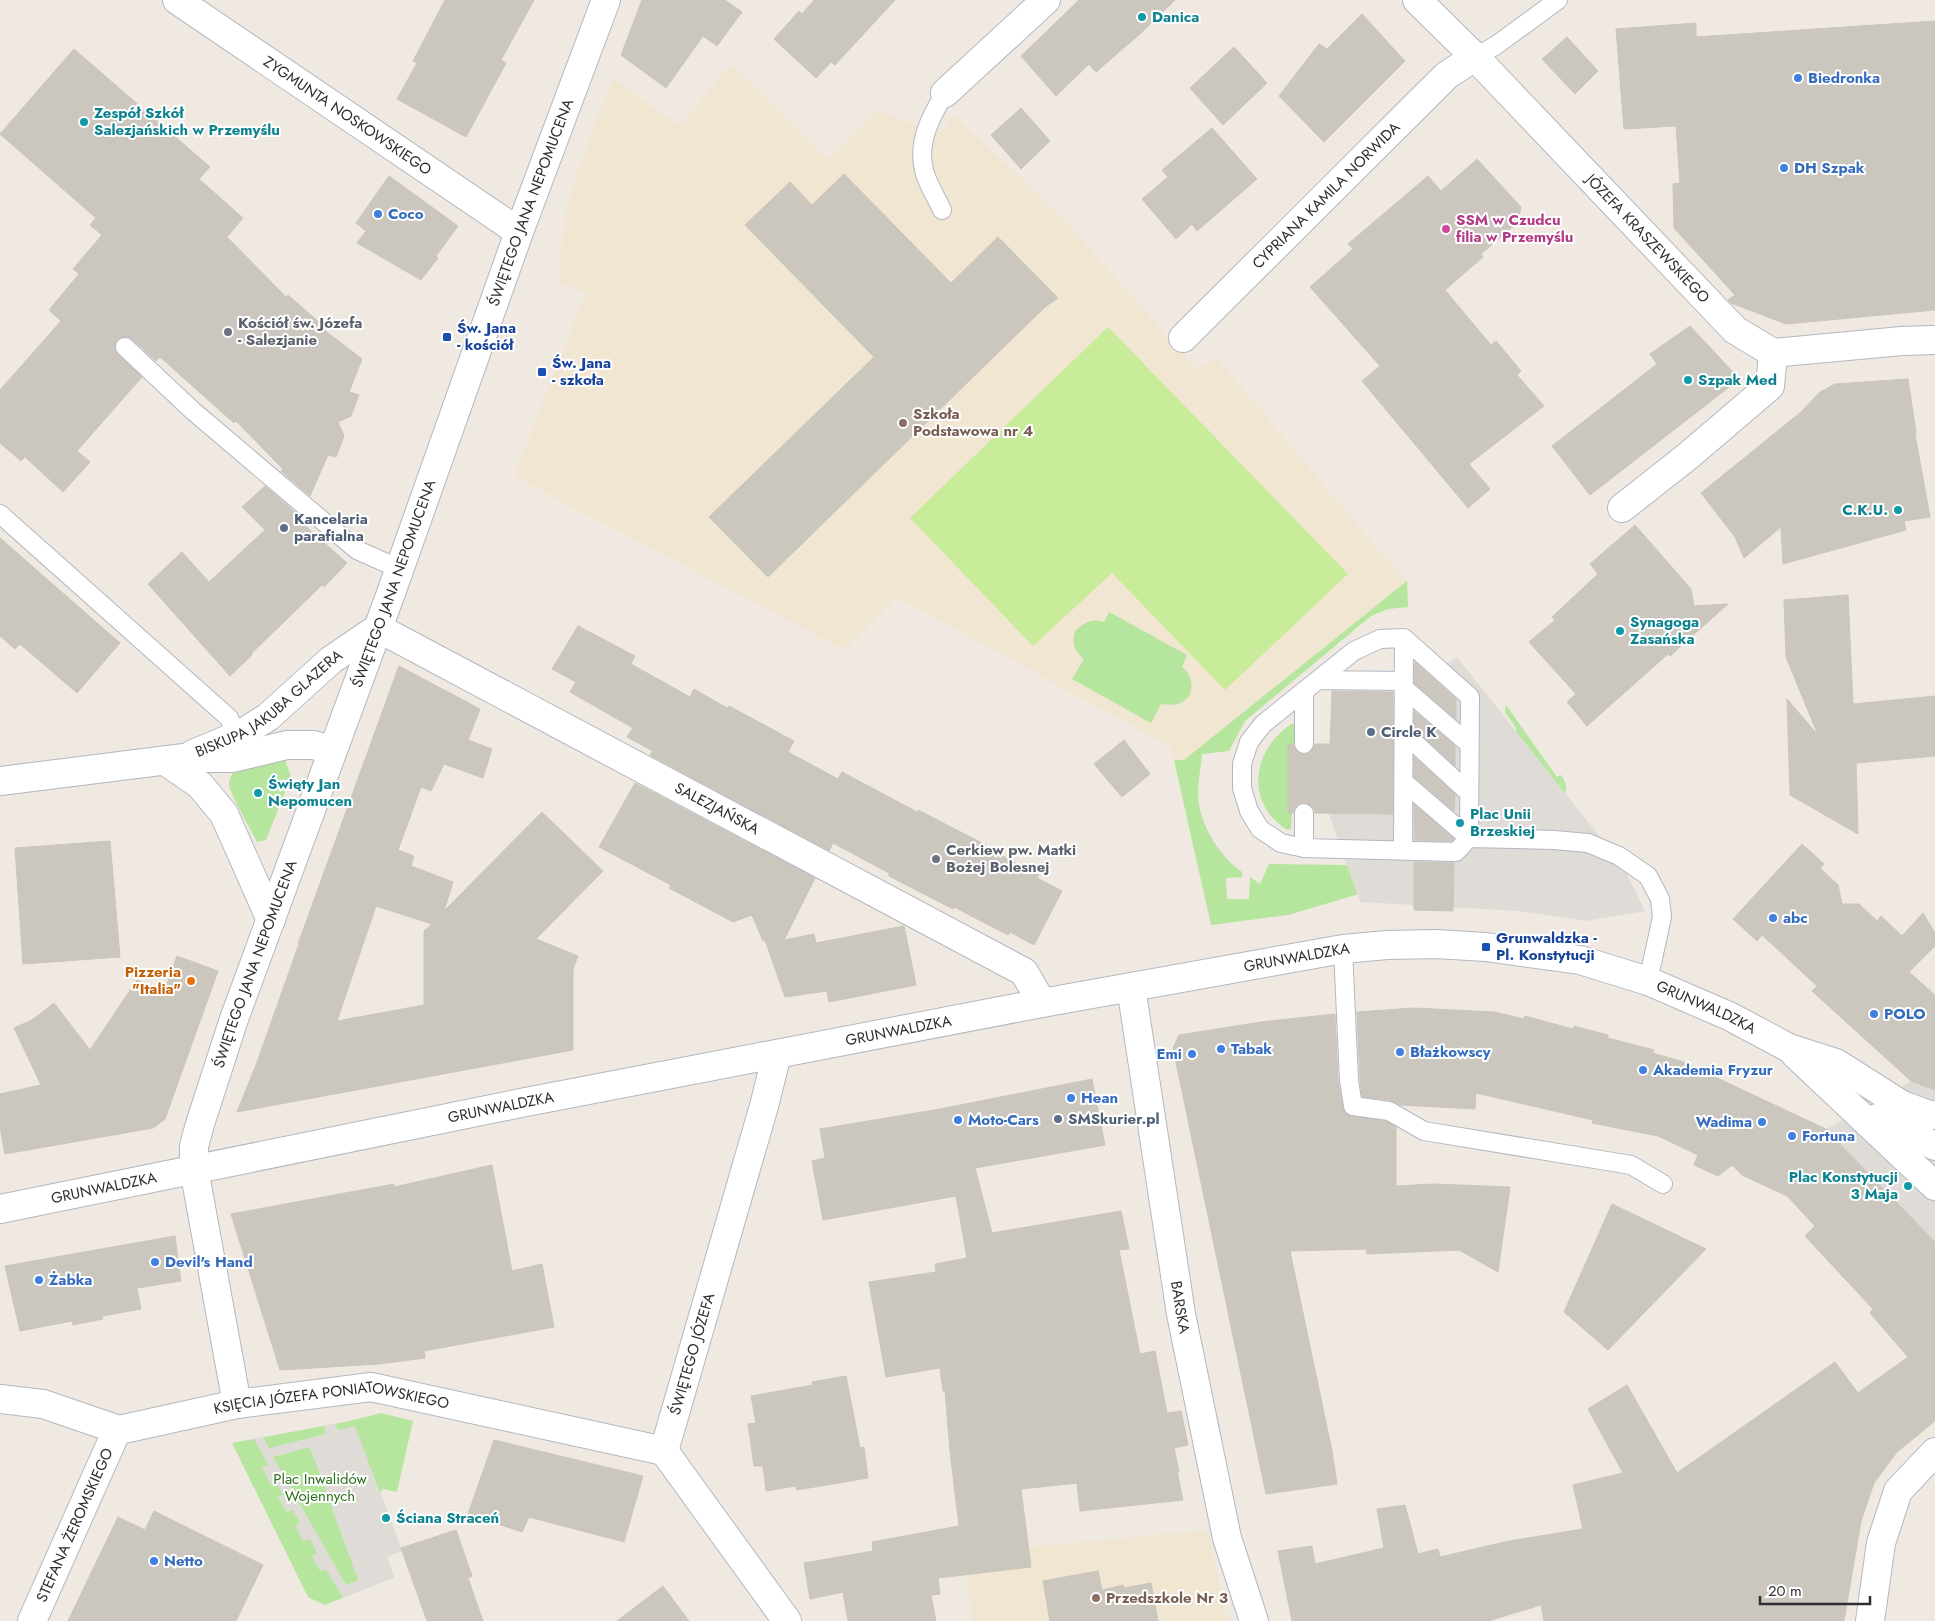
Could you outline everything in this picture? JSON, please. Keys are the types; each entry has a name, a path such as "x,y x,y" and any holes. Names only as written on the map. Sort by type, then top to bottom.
{"street":[{"name":"ZYGMUNTA NOSKOWSKIEGO","path":"177,0 519,232"},
{"name":"ŚWIĘTEGO JANA NEPOMUCENA","path":"237,1404 194,1170 194,1146 213,1080 400,569 519,232 606,0"},
{"path":"945,93 1046,0"},
{"name":"JÓZEFA KRASZEWSKIEGO","path":"1417,0 1475,57 1735,330 1773,352"},
{"name":"CYPRIANA KAMILA NORWIDA","path":"1183,338 1447,75 1475,57"},
{"path":"1622,508 1688,456 1770,386 1773,352 1935,340"},
{"name":"BISKUPA JAKUBA GLAZERA","path":"0,781 174,760 233,758 238,746 331,660 378,628"},
{"name":"SALEZJAŃSKA","path":"378,628 1024,972 1042,1003"},
{"name":"BISKUPA JAKUBA GLAZERA","path":"238,746 314,745 332,752"},
{"name":"BISKUPA JAKUBA GLAZERA","path":"174,760 200,785 224,814 271,920"},
{"name":"GRUNWALDZKA","path":"0,1209 516,1104 1042,1003 1343,949 1386,944 1486,947 1580,960 1648,981 1729,1016 1789,1048"},
{"name":"BARSKA","path":"1131,988 1181,1314 1227,1538 1254,1621"},
{"path":"1789,1048 1935,1186"},
{"path":"1789,1048 1836,1064 1902,1105 1929,1115 1935,1115"},
{"name":"ŚWIĘTEGO JÓZEFA","path":"664,1451 764,1106 777,1054"},
{"path":"1851,1105 1935,1146"},
{"name":"KSIĘCIA JÓZEFA PONIATOWSKIEGO","path":"117,1430 237,1404 372,1387 664,1451"},
{"path":"0,1400 43,1404 117,1430"},
{"name":"STEFANA ŻEROMSKIEGO","path":"32,1621 117,1430"},
{"path":"664,1451 787,1621"},
{"path":"1870,1621 1881,1543 1898,1491 1935,1452"}],"lane":[{"path":"1475,57 1495,46 1558,0"},
{"path":"942,210 924,170 923,145 930,118 945,93"},
{"path":"125,347 192,411 357,550 400,569"},
{"path":"0,514 229,718 238,746"},
{"path":"1403,851 1404,638"},
{"path":"1404,638 1470,697 1469,838 1456,852 1304,848 1281,843 1260,829 1249,811 1242,788 1242,764 1249,742 1263,724 1354,651 1380,639 1404,638"},
{"path":"1318,680 1404,684 1470,745"},
{"path":"1304,691 1304,744"},
{"path":"1404,733 1470,792"},
{"path":"1404,782 1469,838 1554,840 1588,843 1619,856 1648,876 1660,899 1662,917 1648,981"},
{"path":"1304,813 1304,848"},
{"path":"1343,949 1349,1080 1353,1106 1389,1111 1424,1131 1630,1165 1663,1184"}],"shaded area":[{"name":"Szkoła Podstawowa nr 4","path":"731,64 829,159 877,109 917,126 942,132 954,115 1062,218 1197,369 1215,356 1407,581 1184,760 1174,760 1171,747 897,597 844,650 514,476 586,292 558,283 562,242 567,205 573,185 593,127 614,79 679,126"},
{"name":"Plac Unii Brzeskiej","path":"1457,657 1623,866 1645,911 1586,921 1519,911 1360,902 1310,761"},
{"name":"Plac Konstytucji 3 Maja","path":"1911,1081 1935,1086 1935,1242 1825,1130"},
{"name":"Plac Inwalidów Wojennych","path":"336,1424 338,1430 355,1426 402,1551 387,1556 394,1577 343,1598 326,1569 320,1571 312,1556 317,1553 310,1539 303,1541 295,1526 300,1523 293,1510 287,1512 278,1497 283,1495 276,1483 271,1485 262,1467 268,1465 254,1439 263,1437 269,1448 326,1434 324,1426","holes":["310,1447 358,1580 346,1585 273,1457"]},
{"name":"Przedszkole Nr 3","path":"1208,1530 1227,1621 973,1621 966,1575 1010,1570 1008,1549"}],"green space":[{"path":"1108,327 1348,574 1225,690 1112,573 1033,646 910,518"},
{"path":"1407,581 1408,607 1388,609 1371,616 1245,721 1229,751 1202,754 1198,798 1204,823 1214,842 1227,859 1242,872 1242,877 1226,878 1227,899 1249,899 1250,877 1260,884 1269,864 1415,866 1369,891 1288,915 1211,925 1174,760 1184,760"},
{"path":"1109,612 1187,655 1182,667 1188,674 1191,684 1188,698 1179,704 1161,704 1151,723 1072,679 1084,659 1078,653 1075,646 1075,631 1089,622 1096,620 1104,622"},
{"path":"1506,705 1557,777 1561,775 1563,778 1566,790 1562,800 1517,756 1516,728 1505,712"},
{"path":"1293,723 1296,728 1296,744 1288,744 1288,813 1292,813 1291,829 1287,830 1273,818 1264,805 1259,791 1258,776 1262,761 1269,747 1279,734"},
{"path":"285,759 291,777 266,840 257,842 230,789 230,780 236,770"},
{"name":"Plac Inwalidów Wojennych","path":"381,1413 413,1421 397,1492 383,1489 380,1492 402,1551 387,1556 394,1577 325,1605 308,1597 232,1443 350,1421"}],"building":[{"path":"445,0 534,0 501,60 506,63 466,137 397,99 417,63 413,61"},
{"path":"642,0 725,0 742,12 717,46 703,36 666,88 621,55"},
{"path":"814,0 895,0 835,65 831,62 816,78 774,39 799,11 802,14"},
{"path":"1079,0 1175,0 1096,72 1089,64 1056,96 1021,56"},
{"path":"1362,14 1405,61 1324,142 1279,96 1319,44 1327,49"},
{"name":"DH Szpak","path":"1935,21 1935,310 1786,324 1731,303 1728,300 1735,295 1674,228 1673,184 1680,183 1676,126 1624,129 1616,29 1696,23 1696,37"},
{"path":"1567,37 1598,71 1575,94 1542,59"},
{"path":"1234,47 1267,83 1223,125 1190,88"},
{"path":"74,49 210,167 199,179 243,218 227,237 286,297 288,295 321,324 319,326 362,359 349,392 359,395 351,416 338,422 344,436 336,457 328,455 310,496 281,471 283,469 236,421 234,423 160,357 156,361 132,339 127,337 117,340 115,350 142,377 77,451 90,462 63,492 25,457 21,461 0,443 0,390 61,321 49,310 79,274 73,269 102,235 90,225 96,218 0,134"},
{"path":"1021,108 1050,141 1021,169 991,135"},
{"path":"1212,128 1257,179 1197,231 1192,224 1176,239 1142,199 1168,177 1162,170"},
{"path":"1477,159 1521,207 1518,222 1481,254 1483,257 1445,290 1491,345 1496,341 1521,371 1517,375 1544,406 1469,464 1490,489 1468,508 1362,381 1380,366 1310,287 1353,249 1348,244 1428,176 1441,191"},
{"path":"844,174 951,283 998,237 1058,298 1045,307 768,577 709,517 874,357 745,225 790,182 812,205"},
{"path":"389,176 458,226 436,256 438,258 421,280 357,243 366,231 356,223"},
{"path":"1690,326 1733,372 1733,384 1590,495 1552,446 1657,364 1650,354"},
{"path":"1908,379 1915,434 1930,517 1904,521 1906,530 1783,564 1781,527 1744,558 1735,537 1701,493 1801,412 1820,392 1835,384"},
{"path":"265,486 302,518 301,522 347,563 324,587 322,585 230,676 148,584 182,552 209,582 265,530 242,507"},
{"name":"Synagoga Zasańska","path":"1635,525 1691,589 1694,606 1728,604 1587,726 1567,702 1576,694 1529,642 1555,620 1552,617 1598,574 1590,564"},
{"path":"0,538 120,643 77,693 20,644 15,649 0,636"},
{"path":"1848,595 1853,704 1935,696 1935,756 1856,763 1858,834 1790,795 1787,699 1818,735 1786,657 1784,600"},
{"path":"578,626 635,656 631,664 690,697 694,689 727,708 729,706 794,741 788,752 838,779 842,772 917,812 918,810 986,845 985,847 1039,875 1037,878 1062,891 1034,945 1010,932 1008,935 954,907 953,909 889,876 889,873 833,843 829,851 650,755 653,751 627,737 633,728 570,692 576,682 552,669"},
{"path":"1415,662 1456,699 1456,719 1414,683"},
{"path":"399,666 480,709 468,740 492,749 483,778 444,764 431,791 421,787 398,850 414,856 411,866 453,882 444,911 542,812 603,871 536,939 578,956 573,969 573,1050 237,1112 256,1065","holes":["376,906 432,924 424,931 424,1005 337,1021"]},
{"path":"1332,691 1393,692 1393,814 1315,813 1313,807 1304,802 1298,804 1293,813 1288,813 1288,744 1293,744 1295,750 1304,755 1310,753 1315,744 1330,744"},
{"path":"1414,711 1455,746 1455,766 1414,728"},
{"path":"1124,740 1150,774 1122,797 1094,764"},
{"path":"1414,757 1455,794 1454,811 1414,777"},
{"path":"635,783 815,878 784,940 814,934 816,943 904,926 916,985 829,1002 827,991 785,997 765,940 763,941 752,915 733,922 669,888 671,885 599,847"},
{"path":"1414,804 1454,839 1451,841 1415,840"},
{"path":"110,841 120,957 23,964 15,848"},
{"path":"1802,844 1824,864 1820,868 1838,885 1842,904 1859,904 1877,921 1881,916 1902,936 1923,913 1935,933 1935,946 1909,972 1935,995 1935,1090 1911,1081 1812,991 1817,986 1762,935 1757,941 1733,919"},
{"path":"1414,862 1454,863 1453,911 1414,910"},
{"path":"177,956 218,971 165,1119 153,1128 5,1154 0,1127 0,1094 41,1085 14,1028 32,1020 54,1003 90,1050 137,980 164,992"},
{"path":"1414,1008 1495,1012 1524,1019 1525,1016 1573,1029 1574,1026 1608,1035 1608,1038 1654,1050 1652,1053 1681,1061 1830,1131 1830,1134 1935,1242 1935,1421 1897,1452 1874,1483 1861,1521 1844,1621 1544,1621 1541,1605 1488,1621 1292,1621 1278,1551 1312,1546 1315,1564 1384,1548 1377,1509 1405,1505 1418,1554 1438,1549 1440,1557 1509,1541 1583,1529 1573,1485 1623,1473 1588,1409 1627,1385 1677,1473 1835,1362 1858,1393 1908,1357 1870,1313 1873,1309 1805,1236 1815,1226 1787,1196 1742,1175 1732,1165 1718,1176 1694,1165 1698,1155 1658,1136 1592,1123 1593,1120 1476,1093 1475,1109 1400,1105 1390,1100 1362,1097 1357,1012"},
{"path":"1335,1014 1338,1081 1343,1108 1345,1113 1351,1116 1386,1121 1396,1127 1396,1186 1433,1184 1510,1187 1498,1272 1459,1250 1367,1254 1366,1249 1290,1251 1332,1451 1337,1484 1266,1494 1173,1048 1179,1035 1261,1022"},
{"path":"1092,1079 1105,1145 975,1168 992,1233 1121,1211 1129,1249 1119,1250 1140,1354 1155,1351 1167,1413 1181,1411 1188,1445 1174,1448 1183,1500 1080,1511 1077,1483 1021,1489 1031,1567 938,1578 940,1594 931,1595 936,1621 848,1621 843,1592 810,1599 804,1563 873,1551 872,1542 959,1526 945,1391 943,1391 940,1368 886,1377 869,1282 936,1272 935,1264 967,1258 956,1196 823,1220 812,1161 825,1158 820,1129 940,1109"},
{"path":"492,1165 512,1271 542,1264 554,1327 424,1351 425,1358 379,1364 280,1370 231,1214 394,1184 394,1187"},
{"path":"1612,1204 1706,1249 1608,1350 1564,1312"},
{"path":"175,1236 181,1281 137,1288 141,1309 102,1316 103,1319 73,1325 72,1321 20,1331 5,1266"},
{"path":"846,1376 860,1448 864,1447 868,1478 797,1490 796,1486 766,1491 763,1466 754,1466 748,1424 756,1423 751,1396 813,1385 812,1382"},
{"path":"494,1440 643,1476 624,1542 529,1517 522,1532 468,1514"},
{"name":"Netto","path":"154,1511 263,1565 236,1621 68,1621 118,1517 145,1530"},
{"path":"456,1530 472,1576 468,1578 483,1621 427,1621 401,1548"},
{"path":"1098,1571 1102,1590 1123,1585 1124,1588 1151,1583 1158,1621 1050,1621 1043,1581"},
{"path":"663,1586 689,1621 617,1621"}],"place":[{"name":"Danica","path":"1142,17"},
{"name":"Biedronka","path":"1798,78"},
{"name":"Zespół Szkół Salezjańskich w Przemyślu","path":"84,122"},
{"name":"DH Szpak","path":"1784,168"},
{"name":"Coco","path":"378,214"},
{"name":"SSM w Czudcu filia w Przemyślu","path":"1446,229"},
{"name":"Kościół św. Józefa - Salezjanie","path":"228,332"},
{"name":"Św. Jana - kościół","path":"447,337"},
{"name":"Św. Jana - szkoła","path":"542,372"},
{"name":"Szpak Med","path":"1688,380"},
{"name":"Szkoła Podstawowa nr 4","path":"903,423"},
{"name":"C.K.U.","path":"1898,510"},
{"name":"Kancelaria parafialna","path":"284,528"},
{"name":"Synagoga Zasańska","path":"1620,631"},
{"name":"Circle K","path":"1371,732"},
{"name":"Święty Jan Nepomucen","path":"258,793"},
{"name":"Plac Unii Brzeskiej","path":"1460,823"},
{"name":"Cerkiew pw. Matki Bożej Bolesnej","path":"936,859"},
{"name":"abc","path":"1773,918"},
{"name":"Grunwaldzka - Pl. Konstytucji","path":"1486,947"},
{"name":"Pizzeria \"Italia\"","path":"191,981"},
{"name":"POLO","path":"1874,1014"},
{"name":"Tabak","path":"1221,1049"},
{"name":"Błażkowscy","path":"1400,1052"},
{"name":"Emi","path":"1192,1054"},
{"name":"Akademia Fryzur","path":"1643,1070"},
{"name":"Hean","path":"1071,1098"},
{"name":"SMSkurier.pl","path":"1058,1119"},
{"name":"Moto-Cars","path":"958,1120"},
{"name":"Wadima","path":"1762,1122"},
{"name":"Fortuna","path":"1792,1136"},
{"name":"Plac Konstytucji 3 Maja","path":"1908,1186"},
{"name":"Devil's Hand","path":"155,1262"},
{"name":"Żabka","path":"39,1280"},
{"name":"Ściana Straceń","path":"386,1518"},
{"name":"Netto","path":"154,1561"},
{"name":"Przedszkole Nr 3","path":"1096,1598"}]}
